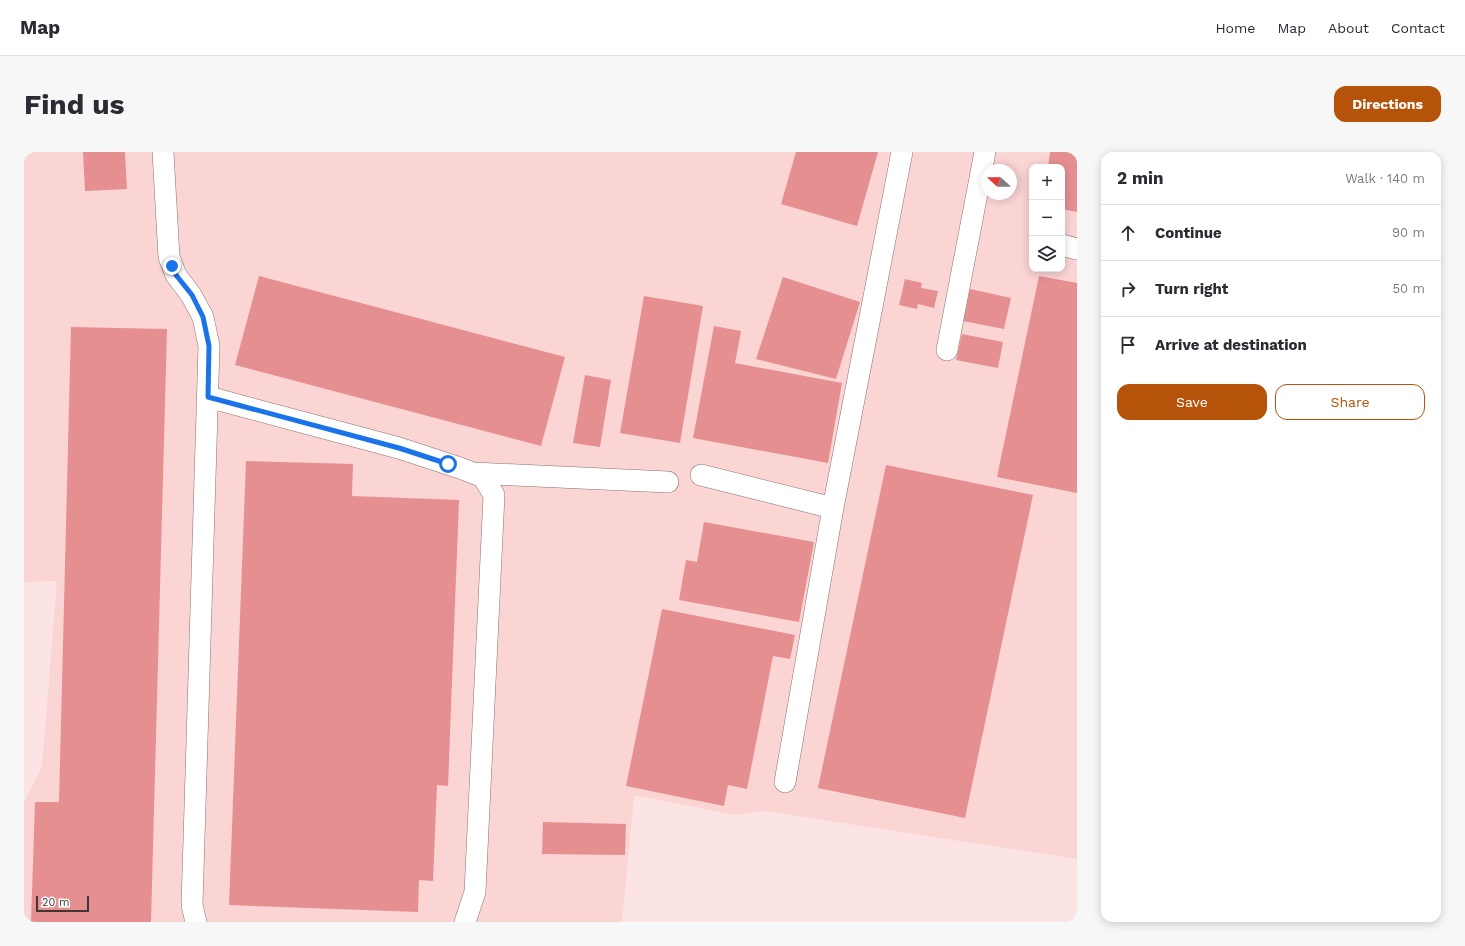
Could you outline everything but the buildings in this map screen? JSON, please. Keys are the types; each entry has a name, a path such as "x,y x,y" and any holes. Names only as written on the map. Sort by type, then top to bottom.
{"street":[{"path":"163,152 169,257 176,275 192,295 203,317 209,346 192,905 196,922"},
{"path":"785,782 833,508 902,152"},
{"path":"947,350 985,152"},
{"path":"1065,246 1077,248"},
{"path":"208,397 399,448 473,473 483,477 494,495 475,892 465,922"},
{"path":"473,473 668,482"},
{"path":"701,475 833,508"}],"shaded area":[{"path":"24,152 1077,152 1077,859 765,811 735,815 634,795 622,922 24,922 24,803 42,766 57,581 24,582"}],"route":[{"path":"172,266 176,275 192,295 203,317 209,346 208,397 399,448 448,464"}]}
